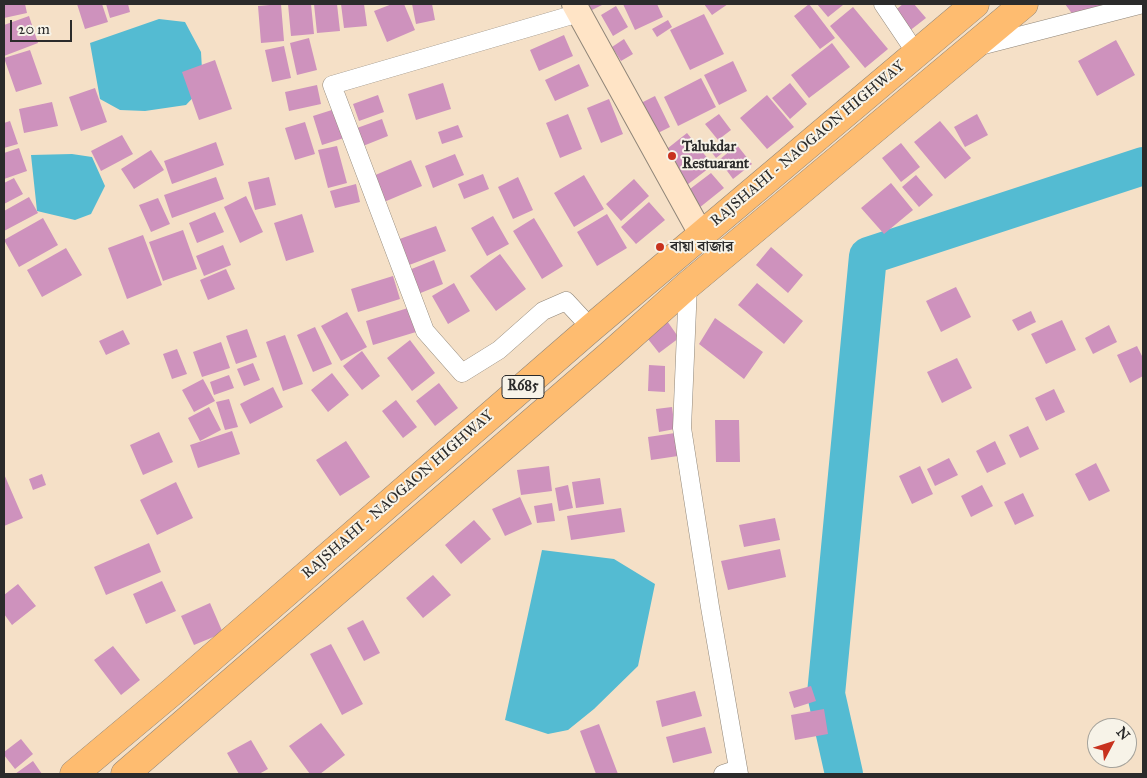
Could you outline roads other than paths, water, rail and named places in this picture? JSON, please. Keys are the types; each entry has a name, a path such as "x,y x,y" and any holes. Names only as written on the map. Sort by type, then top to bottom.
{"main road":[{"name":"RAJSHAHI - NAOGAON HIGHWAY","path":"74,774 172,692 591,328 975,4"},
{"name":"RAJSHAHI - NAOGAON HIGHWAY","path":"125,774 688,285 1024,4"},
{"path":"576,9 701,234"},
{"path":"456,445 479,468"}],"street":[{"path":"883,4 916,53"},
{"path":"970,49 1143,4"},
{"path":"576,9 332,86 424,331 462,374 499,350 543,311 566,301 591,328"},
{"path":"688,285 682,428 733,773"}],"water":[{"path":"159,19 185,22 201,52 203,87 186,105 145,111 120,110 100,99 90,43"},
{"path":"72,154 92,157 105,186 91,214 75,220 37,211 31,155"},
{"path":"542,550 614,559 655,584 638,666 594,709 568,730 548,734 505,720"}],"waterway":[{"path":"844,774 826,694 868,256 1143,166"}],"place":[{"name":"Talukdar Restuarant","path":"672,156"},
{"name":"বায়া বাজার","path":"660,247"}]}
